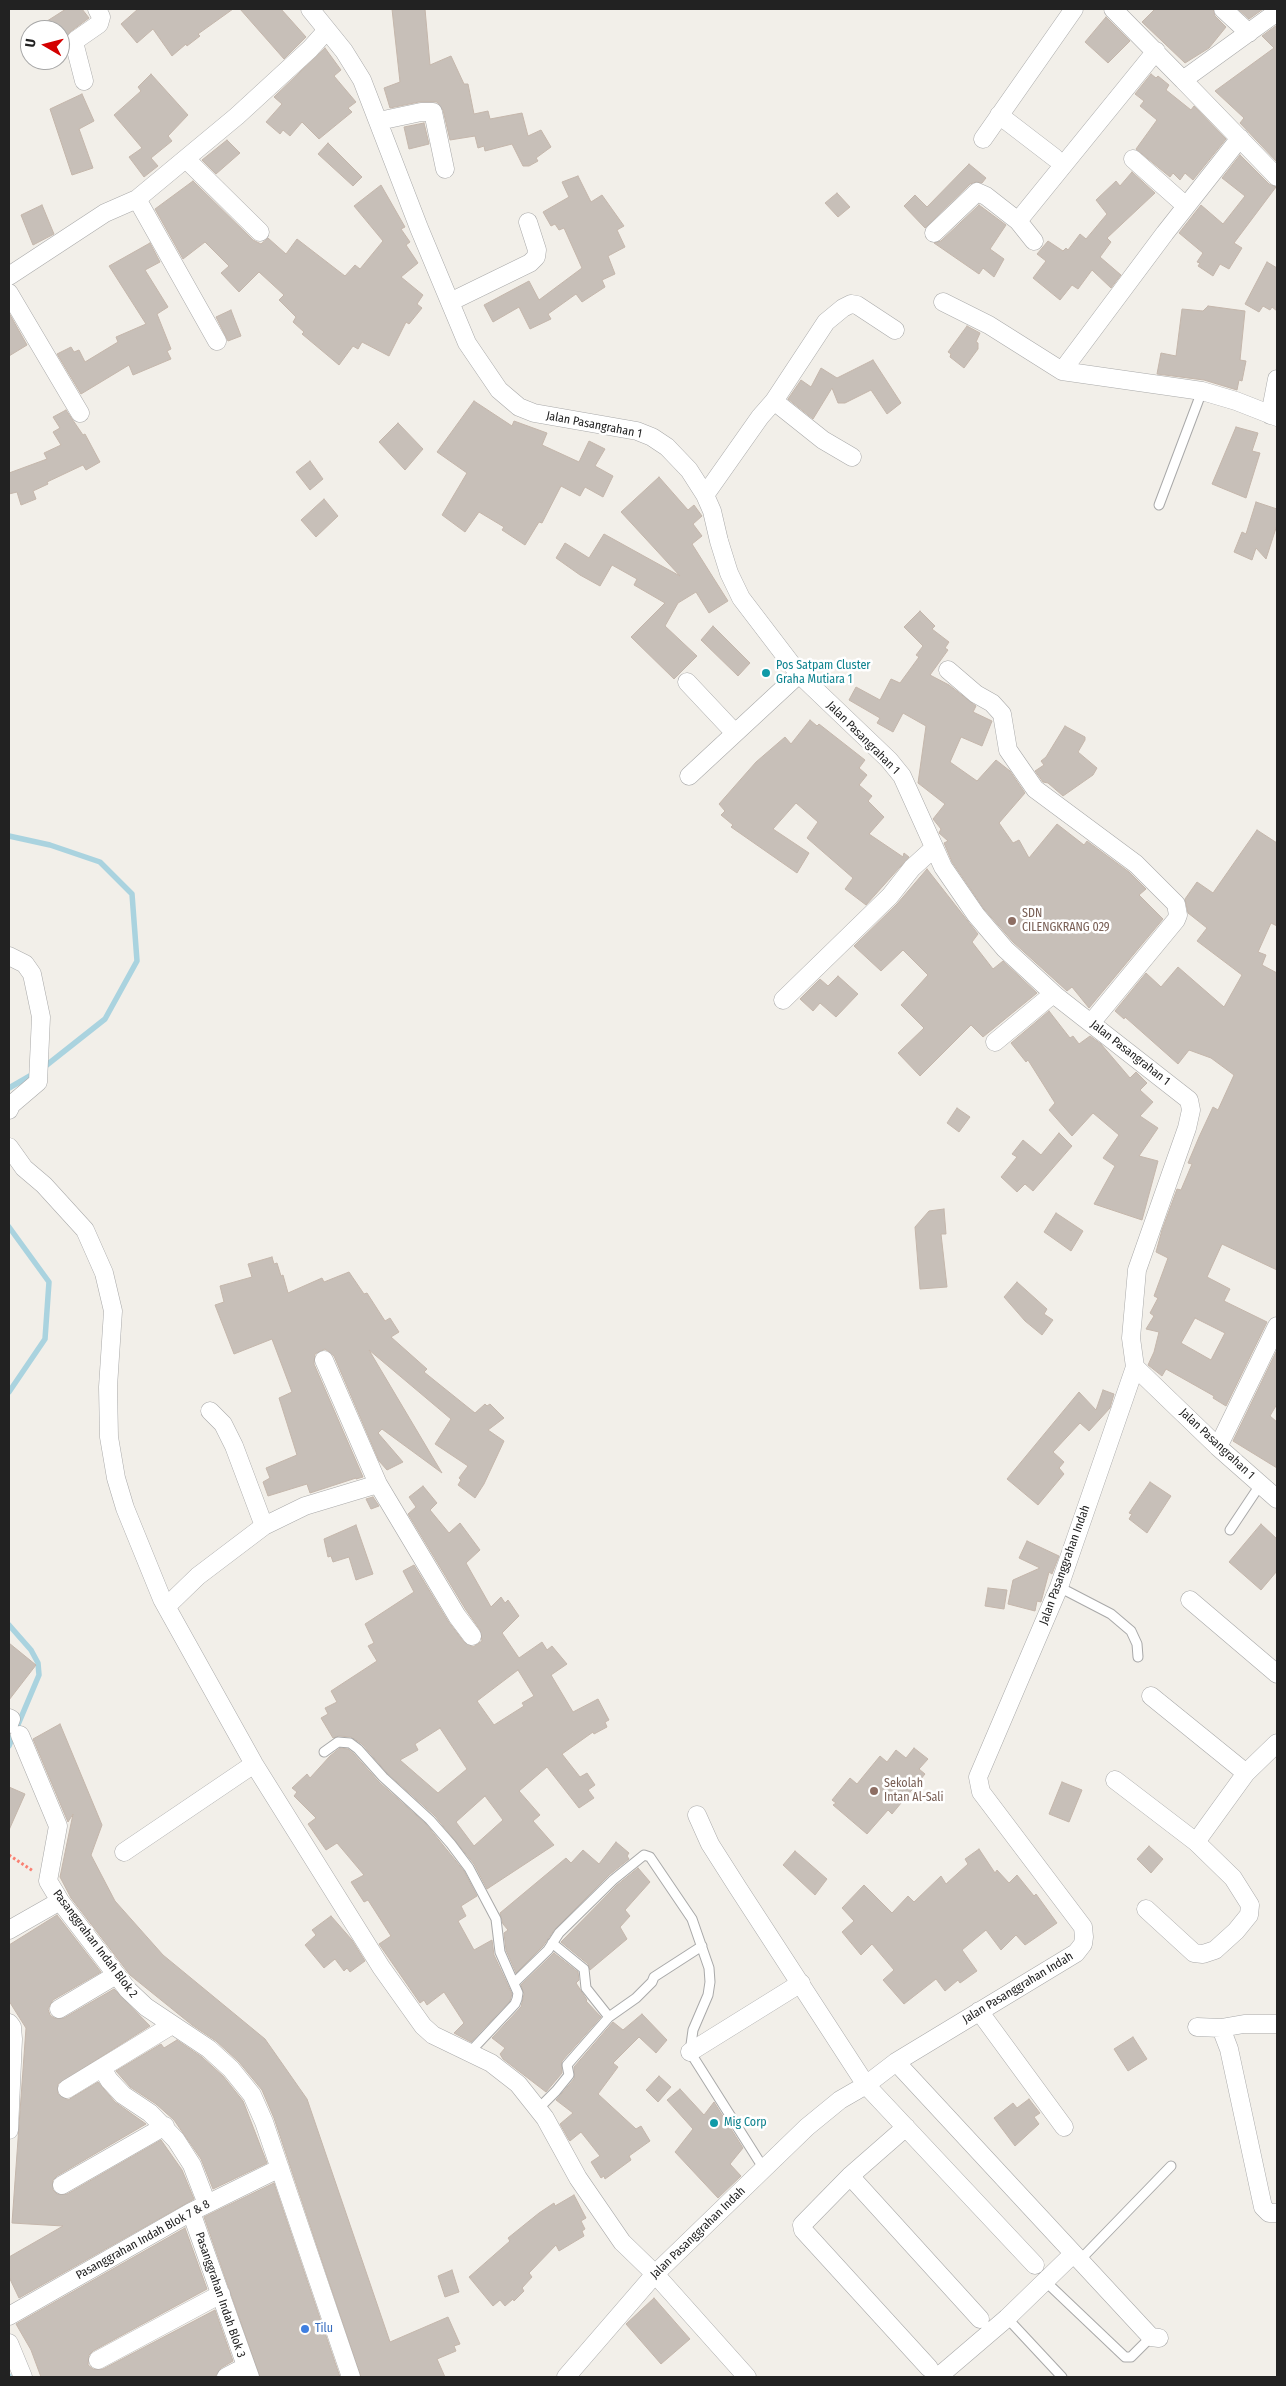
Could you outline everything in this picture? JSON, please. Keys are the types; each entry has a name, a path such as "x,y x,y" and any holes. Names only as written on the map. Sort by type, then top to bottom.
{"street":[{"path":"84,81 75,46 76,40 98,24 101,17 97,9"},
{"name":"Jalan Pasangrahan 1","path":"310,9 344,51 362,80 467,343 499,390 519,407 534,413 637,431 652,437 667,447 689,470 705,496 730,574 741,598 798,674 888,760 902,776 943,867 976,915 1005,948 1053,994 1184,1094 1191,1105 1187,1128 1136,1276 1131,1338 1135,1367 1218,1447 1277,1499"},
{"path":"983,139 1074,9"},
{"path":"1113,9 1277,177"},
{"path":"1223,9 1249,34"},
{"path":"1183,80 1277,12"},
{"path":"9,276 105,213 137,199 187,160 259,96 310,49 327,30"},
{"path":"1018,221 1156,51"},
{"path":"379,121 420,112 433,112 445,169"},
{"path":"999,115 1056,158"},
{"path":"1062,371 1186,206 1240,138"},
{"path":"1133,159 1186,206"},
{"path":"187,160 260,232"},
{"path":"934,233 977,192 986,196 1018,221 1034,240"},
{"path":"137,199 217,341"},
{"path":"450,302 530,263 536,257 537,250 528,222"},
{"path":"9,293 80,413"},
{"path":"943,302 989,325 1062,371 1202,391 1236,401 1274,416 1277,379"},
{"path":"705,496 760,417 774,401 826,322 851,304 857,305 895,330"},
{"path":"774,401 823,440 852,457"},
{"path":"948,670 976,694 992,702 1002,714 1008,750 1035,789 1136,864 1176,904 1178,915 1176,920 1091,1023"},
{"path":"689,776 798,674"},
{"path":"687,682 734,732"},
{"path":"783,1000 890,896 912,868 934,848"},
{"path":"9,956 25,964 32,974 41,1017 38,1082 11,1105 9,1110"},
{"path":"995,1042 1053,994"},
{"path":"9,1147 24,1168 44,1185 85,1230 104,1273 113,1311 108,1387 109,1437 116,1478 125,1508 162,1599 254,1764 381,1966 423,2026 433,2035 491,2063 518,2084 538,2109 578,2178 622,2242 655,2274 747,2377"},
{"path":"1218,1447 1277,1326"},
{"path":"324,1360 378,1484 457,1616 472,1636"},
{"name":"Jalan Pasanggrahan Indah","path":"566,2377 655,2274 807,2128 840,2100 866,2085 896,2062 1076,1953 1084,1937 1083,1928 978,1786 978,1777 1059,1587 1135,1367"},
{"path":"210,1411 223,1424 234,1446 264,1526"},
{"path":"167,1606 198,1576 264,1526 305,1506 378,1484"},
{"path":"1190,1600 1277,1674"},
{"path":"1151,1696 1246,1773"},
{"name":"Pasanggrahan Indah Blok 2","path":"12,1724 58,1826 48,1881 60,1901 116,1975 146,2007 214,2054 231,2069 252,2095 280,2168 351,2377"},
{"path":"1196,1842 1246,1773 1277,1743"},
{"path":"124,1852 254,1764"},
{"path":"1115,1780 1196,1842 1240,1887 1250,1905 1249,1915 1236,1930 1215,1950 1203,1954 1194,1953 1146,1909"},
{"path":"697,1815 715,1851 866,2085 1034,2265"},
{"path":"9,1930 60,1901"},
{"path":"60,2009 116,1975"},
{"path":"690,2052 801,1983"},
{"path":"979,2011 1064,2127"},
{"path":"9,2023 12,2027 13,2040 9,2130"},
{"path":"1197,2027 1221,2028 1244,2024 1277,2024"},
{"path":"67,2089 172,2025"},
{"path":"1221,2028 1229,2049 1264,2207 1269,2213 1277,2213"},
{"path":"896,2062 1076,2257 1155,2338"},
{"path":"102,2068 109,2080 123,2095 165,2126 192,2165 208,2204"},
{"path":"62,2185 165,2126"},
{"path":"906,2127 850,2176 804,2220 802,2230 934,2372 1007,2318 1044,2280 1076,2257"},
{"name":"Pasanggrahan Indah Blok 7 & 8","path":"9,2316 191,2212 280,2168"},
{"path":"850,2176 980,2318"},
{"name":"Pasanggrahan Indah Blok 3","path":"191,2212 248,2372"},
{"path":"98,2360 221,2294"},
{"path":"9,2343 23,2377"},
{"path":"226,2377 248,2372"}],"lane":[{"path":"1159,505 1202,391"},
{"path":"1230,1530 1260,1485"},
{"path":"1059,1587 1111,1614 1131,1630 1138,1644 1138,1657"},
{"path":"324,1752 338,1742 350,1743 430,1820 469,1868 496,1919 503,1962 518,1994 515,2004 470,2052"},
{"path":"514,1983 559,1933 596,1896 644,1855 650,1857 692,1919 702,1946 710,1982 708,1995 692,2030 690,2052 764,2169"},
{"path":"552,1943 584,1969 586,1988 609,2017"},
{"path":"538,2109 556,2091 568,2075 567,2065 609,2017 636,1998 652,1982 654,1976 702,1946"},
{"path":"1076,2257 1171,2166"},
{"path":"1044,2280 1125,2357 1131,2357 1155,2338"},
{"path":"1007,2318 1062,2377"}],"path":[{"path":"9,1855 48,1881"}],"building":[{"path":"66,9 82,9 89,18 70,32 70,20 49,20"},
{"path":"138,9 233,9 198,34 200,36 187,46 186,44 172,56 153,29 137,43 121,24"},
{"path":"240,9 281,9 306,37 284,59"},
{"path":"392,9 425,9 430,65 451,56 464,84 468,84 474,114 488,111 490,119 522,113 528,136 541,130 551,147 536,158 538,161 529,166 523,166 512,144 485,151 484,146 478,148 475,136 450,140 443,110 437,102 419,102 390,108 384,88 400,82"},
{"path":"1155,9 1213,9 1215,16 1226,27 1209,48 1185,63 1142,22"},
{"path":"1238,9 1263,9 1249,19"},
{"path":"1106,17 1130,41 1108,63 1085,42"},
{"path":"1277,25 1277,162 1240,123 1244,118 1215,91 1274,48 1262,36"},
{"path":"325,48 341,70 334,76 356,102 348,108 352,112 319,139 302,122 290,136 283,130 280,134 266,122 282,104 274,97"},
{"path":"151,74 188,115 168,136 172,141 151,158 158,166 144,177 129,157 142,148 114,115 141,91 138,87"},
{"path":"1151,74 1156,78 1158,76 1169,85 1166,90 1191,110 1194,106 1226,139 1193,180 1185,173 1180,180 1173,173 1170,177 1136,149 1157,120 1140,106 1144,101 1135,94"},
{"path":"82,94 94,121 79,129 93,168 72,175 50,109"},
{"path":"424,123 429,144 409,149 404,127"},
{"path":"227,140 240,153 216,174 202,160"},
{"path":"328,143 362,177 353,186 318,154"},
{"path":"1240,155 1269,184 1276,187 1234,243 1242,248 1229,269 1220,264 1213,276 1198,266 1200,263 1197,262 1203,253 1179,233 1201,205 1223,224 1245,196 1222,178"},
{"path":"969,164 986,178 982,183 970,184 925,228 904,206 915,195 927,207"},
{"path":"1132,172 1155,193 1107,238 1111,242 1100,257 1121,275 1111,288 1092,270 1078,289 1072,285 1060,300 1033,278 1046,261 1037,254 1048,241 1063,251 1066,248 1068,250 1080,234 1086,239 1107,214 1096,200 1116,181 1120,186"},
{"path":"578,176 591,202 602,195 624,226 617,230 625,247 608,256 615,274 602,280 605,287 582,302 576,294 548,314 551,319 530,329 519,307 493,322 484,305 529,281 539,300 582,268 564,228 559,230 555,224 551,226 543,212 569,197 562,182"},
{"path":"193,181 253,240 261,244 268,238 286,254 297,239 345,276 355,265 360,269 383,241 354,206 381,185 405,227 401,229 410,242 406,245 418,263 401,277 423,295 417,304 422,308 409,324 406,322 389,356 362,342 358,349 353,346 339,365 302,334 304,332 293,322 296,317 279,300 284,295 259,272 239,292 221,273 229,266 205,242 183,259 155,209"},
{"path":"837,193 850,207 838,217 825,203"},
{"path":"42,205 54,234 33,245 21,215"},
{"path":"979,205 1006,225 990,249 1004,259 994,277 983,268 979,274 934,243 941,241"},
{"path":"150,243 160,262 145,270 168,307 157,314 171,349 167,351 171,359 133,375 129,365 81,394 57,354 71,347 74,352 79,350 85,362 118,342 116,337 146,324 109,266"},
{"path":"1267,262 1277,268 1277,311 1272,307 1270,310 1263,306 1259,312 1245,304"},
{"path":"1208,306 1245,311 1240,360 1246,361 1242,381 1239,380 1237,390 1204,380 1157,374 1161,353 1176,356 1182,309 1203,311"},
{"path":"231,310 241,336 228,341 216,317"},
{"path":"9,313 27,345 9,356"},
{"path":"967,326 980,333 976,342 978,343 978,349 964,368 950,357 951,354 948,352"},
{"path":"873,360 901,403 887,414 871,390 845,403 838,403 832,388 813,419 788,399 801,380 811,387 821,368 837,378"},
{"path":"474,401 512,426 514,421 547,433 542,445 579,462 589,441 605,449 595,466 613,476 603,497 585,487 580,496 561,486 542,523 539,522 525,545 502,530 504,527 479,512 465,532 442,515 467,473 437,452"},
{"path":"66,410 83,435 85,434 100,462 86,470 83,465 47,482 48,484 33,491 36,499 21,505 17,492 9,494 9,473 47,459 44,453 61,445 53,432 60,428 53,417"},
{"path":"398,423 423,449 405,470 379,442"},
{"path":"1236,427 1258,433 1252,451 1260,453 1246,498 1212,484"},
{"path":"310,461 323,479 310,490 296,472"},
{"path":"659,477 688,510 694,505 702,516 693,524 702,536 692,544 728,601 709,613 696,592 678,603 665,626 697,656 674,679 631,637 665,603 634,585 637,579 612,565 600,586 556,558 565,543 589,558 604,534 680,576 621,512"},
{"path":"324,499 338,516 316,537 301,520"},
{"path":"1256,502 1277,509 1277,525 1266,559 1256,548 1252,560 1234,552 1242,532 1246,534"},
{"path":"920,611 935,626 932,629 949,642 945,648 948,650 930,675 949,685 976,706 973,712 992,721 982,746 961,737 950,762 977,781 996,760 1010,771 1025,793 999,823 1013,843 1019,840 1029,858 1057,824 1084,845 1087,841 1129,872 1146,889 1139,895 1163,919 1089,1008 1072,987 1067,991 1013,942 984,909 952,862 944,843 948,841 939,833 941,829 933,819 945,804 918,783 926,726 903,713 893,732 877,723 880,718 849,700 856,687 880,700 891,679 900,683 919,657 916,655 923,646 904,627"},
{"path":"713,626 750,663 738,676 701,640"},
{"path":"810,720 817,726 819,724 865,760 859,768 867,775 859,785 872,796 868,801 884,817 869,834 903,857 904,853 909,857 866,905 845,889 853,878 807,838 818,822 796,803 773,829 809,853 797,873 731,827 733,825 721,815 725,811 719,804 756,762 785,737 791,744"},
{"path":"1065,726 1085,737 1078,752 1097,768 1093,775 1063,796 1048,783 1043,782 1035,771 1044,765 1041,761 1046,757"},
{"path":"1257,830 1277,843 1277,926 1271,923 1258,952 1266,955 1262,965 1277,973 1277,1270 1222,1244 1207,1277 1230,1289 1224,1301 1267,1322 1226,1406 1213,1398 1214,1396 1166,1369 1162,1376 1148,1365 1154,1352 1159,1332 1146,1329 1154,1316 1150,1313 1158,1298 1154,1296 1168,1258 1156,1252 1162,1230 1177,1189 1181,1190 1192,1164 1188,1163 1199,1137 1213,1107 1218,1110 1234,1075 1211,1058 1189,1050 1178,1064 1125,1017 1124,1019 1115,1011 1146,973 1161,987 1178,967 1224,1007 1242,975 1197,941 1207,928 1188,913 1185,899 1197,882 1213,893","holes":["1195,1318 1225,1333 1211,1360 1181,1343"]},
{"path":"927,869 978,934 972,942 993,969 1003,961 1037,993 983,1037 971,1025 920,1076 898,1053 924,1028 901,1005 928,975 903,950 881,971 854,946 897,904"},
{"path":"838,976 858,994 836,1017 820,1003 813,1011 800,999 820,979 828,986"},
{"path":"1049,1011 1070,1038 1073,1036 1079,1044 1090,1036 1101,1044 1130,1078 1136,1072 1147,1083 1140,1090 1153,1102 1140,1116 1158,1128 1139,1156 1158,1161 1142,1220 1094,1204 1115,1166 1103,1158 1119,1135 1093,1113 1072,1136 1049,1110 1055,1103 1028,1060 1026,1062 1011,1043"},
{"path":"957,1108 970,1117 959,1132 947,1123"},
{"path":"1059,1133 1072,1146 1033,1191 1025,1184 1017,1192 1001,1177 1017,1157 1012,1154 1023,1140 1041,1155"},
{"path":"944,1209 946,1234 941,1234 947,1287 920,1289 915,1227 929,1211"},
{"path":"1056,1213 1083,1231 1071,1251 1044,1232"},
{"path":"272,1257 274,1264 277,1263 281,1276 283,1275 288,1293 322,1278 324,1282 349,1272 364,1294 367,1293 385,1321 390,1318 399,1332 391,1337 427,1369 424,1372 475,1413 485,1404 487,1406 490,1404 504,1418 488,1430 504,1441 484,1484 475,1498 458,1485 461,1480 459,1478 468,1466 435,1444 451,1419 369,1350 442,1473 382,1429 378,1433 403,1462 387,1470 379,1461 334,1356 325,1349 315,1354 314,1364 363,1477 310,1493 307,1484 268,1496 263,1482 270,1478 266,1468 297,1455 279,1398 292,1392 272,1339 234,1354 215,1305 224,1302 220,1286 252,1277 248,1264"},
{"path":"1017,1282 1047,1309 1044,1314 1053,1320 1042,1335 1025,1321 1004,1297"},
{"path":"1277,1350 1277,1404 1270,1416 1277,1422 1277,1468 1233,1441"},
{"path":"1103,1390 1114,1394 1110,1408 1089,1431 1080,1423 1053,1452 1064,1462 1059,1468 1064,1474 1038,1505 1007,1479 1079,1392 1096,1410"},
{"path":"1150,1482 1171,1496 1147,1533 1129,1519 1132,1514 1129,1513"},
{"path":"423,1486 437,1503 430,1510 449,1533 460,1523 480,1550 466,1563 491,1607 501,1597 505,1603 508,1600 519,1616 502,1633 519,1658 542,1642 547,1650 552,1646 567,1664 551,1675 573,1712 598,1699 609,1720 605,1722 607,1727 594,1734 593,1732 562,1754 580,1777 587,1773 595,1785 588,1790 594,1798 579,1808 547,1767 519,1791 540,1815 533,1821 554,1845 487,1889 474,1864 435,1816 387,1773 362,1744 351,1737 339,1736 333,1738 321,1718 328,1714 325,1708 337,1702 331,1691 377,1661 368,1646 374,1643 365,1624 414,1592 403,1571 414,1565 448,1621 464,1642 473,1647 482,1641 480,1630 408,1514 416,1507 409,1497","holes":["518,1670 534,1696 522,1703 524,1706 494,1725 477,1701","440,1728 467,1769 438,1793 400,1760 418,1750 415,1744","485,1796 503,1820 474,1846 456,1822"]},
{"path":"373,1497 379,1506 371,1509 366,1499"},
{"path":"1261,1524 1277,1539 1277,1571 1261,1590 1229,1562"},
{"path":"356,1525 373,1574 356,1580 349,1557 333,1562 331,1556 328,1557 324,1539"},
{"path":"1027,1541 1059,1556 1052,1574 1049,1572 1041,1602 1037,1601 1035,1611 1008,1604 1013,1580 1040,1568 1019,1558"},
{"path":"988,1588 1007,1590 1004,1609 985,1606"},
{"path":"9,1643 36,1665 9,1700"},
{"path":"60,1724 102,1825 91,1855 115,1901 163,1955 265,2039 307,2099 390,2342 448,2317 460,2344 454,2346 456,2351 437,2359 445,2377 361,2377 274,2118 262,2090 239,2062 216,2041 192,2025 130,1975 71,1898 60,1877 73,1814 68,1822 33,1739"},
{"path":"340,1748 348,1749 354,1754 379,1782 426,1824 464,1871 477,1896 461,1906 466,1916 458,1921 474,1950 492,1940 494,1955 512,1994 510,2001 471,2042 454,2033 464,2023 444,1992 427,2005 424,2000 420,2003 379,1944 391,1936 368,1900 364,1902 351,1882 364,1875 337,1843 326,1850 308,1824 316,1818 294,1796 297,1792 292,1788 307,1774 310,1778"},
{"name":"Sekolah Intan Al-Sali","path":"914,1748 928,1759 919,1769 925,1774 892,1814 888,1810 867,1834 833,1805 836,1803 832,1800 850,1778 857,1784 880,1756 887,1762 896,1750 906,1758"},
{"path":"1062,1782 1082,1790 1069,1822 1049,1814"},
{"path":"9,1787 25,1794 9,1830"},
{"path":"616,1842 629,1853 627,1856 629,1859 609,1875 555,1929 543,1946 516,1973 506,1950 504,1933 508,1930 503,1924 500,1913 566,1858 571,1863 583,1850 599,1864"},
{"path":"1149,1846 1163,1859 1151,1873 1137,1859"},
{"path":"979,1849 995,1873 997,1870 1009,1883 1017,1875 1034,1896 1036,1894 1057,1923 1025,1945 1016,1935 1001,1950 986,1930 962,1950 977,1971 960,1983 958,1980 945,1991 936,1979 904,2004 883,1980 894,1970 872,1944 861,1955 842,1932 854,1921 842,1908 864,1885 892,1913 908,1896 914,1902 941,1876 946,1884 968,1864 965,1859"},
{"path":"795,1851 827,1879 815,1895 783,1865"},
{"path":"638,1868 650,1882 625,1910 630,1916 620,1927 627,1939 590,1970 588,1964 561,1942 617,1885"},
{"path":"57,1915 101,1972 53,2000 48,2009 50,2015 54,2018 64,2018 114,1989 150,2026 58,2084 58,2094 68,2100 98,2082 115,2102 146,2124 57,2176 53,2180 53,2190 57,2194 67,2194 161,2140 182,2170 194,2199 19,2298 9,2277 9,2257 63,2226 12,2223 26,2028 9,2001 9,1945"},
{"path":"331,1916 352,1940 365,1961 350,1972 347,1968 344,1971 335,1959 324,1968 305,1945 316,1935 312,1930"},
{"path":"554,1953 578,1972 579,1980 576,1983 586,2001 601,2017 562,2061 562,2073 546,2092 503,2059 500,2054 505,2048 492,2038 521,2007 524,1994 521,1985"},
{"path":"642,2014 667,2040 656,2053 639,2037 613,2063 618,2067 598,2094 636,2129 641,2126 650,2141 629,2156 631,2160 605,2179 604,2176 601,2178 591,2162 600,2156 581,2132 569,2140 560,2124 573,2113 556,2100 574,2079 574,2067 613,2022 623,2030"},
{"path":"1133,2037 1147,2059 1128,2071 1114,2049"},
{"path":"177,2040 202,2057 223,2076 243,2101 267,2163 213,2189 201,2159 174,2120 156,2104 130,2087 116,2071 161,2044 164,2048"},
{"path":"659,2076 671,2087 658,2102 646,2090"},
{"name":"Mig Corp","path":"680,2089 704,2115 714,2102 743,2148 730,2164 741,2176 718,2198 675,2152 693,2129 667,2100"},
{"path":"1029,2099 1040,2113 1034,2117 1039,2124 1015,2146 994,2118 1013,2103 1017,2108"},
{"path":"274,2183 340,2377 260,2377 204,2217"},
{"path":"574,2195 586,2218 581,2221 585,2229 582,2231 584,2236 559,2251 556,2245 529,2273 532,2277 522,2288 524,2291 514,2301 513,2299 505,2306 500,2300 493,2306 469,2277 510,2241 508,2238 539,2213 554,2203 555,2206"},
{"path":"185,2228 207,2289 93,2351 89,2355 88,2365 93,2369 103,2369 215,2310 233,2361 221,2368 215,2377 41,2377 31,2350 16,2324"},
{"path":"452,2270 459,2292 445,2297 438,2276"},
{"path":"654,2298 690,2339 661,2364 626,2324"}],"waterway":[{"path":"9,836 50,845 100,862 132,894 137,961 105,1019 43,1068"},
{"path":"9,1088 35,1073"},
{"path":"9,1227 49,1282 45,1339 9,1392"},
{"path":"9,1625 31,1650 38,1663 39,1675 9,1746"}],"place":[{"name":"Pos Satpam Cluster Graha Mutiara 1","path":"766,673"},
{"name":"SDN CILENGKRANG 029","path":"1012,921"},
{"name":"Sekolah Intan Al-Sali","path":"874,1791"},
{"name":"Mig Corp","path":"714,2123"},
{"name":"Tilu","path":"305,2329"}]}
